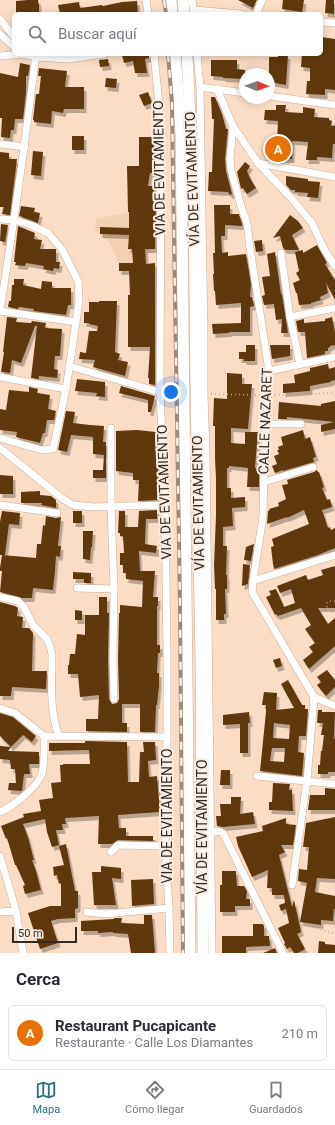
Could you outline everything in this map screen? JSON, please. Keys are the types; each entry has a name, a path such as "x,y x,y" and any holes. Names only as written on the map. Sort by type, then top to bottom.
{"highway":[{"path":"171,0 172,12"},
{"path":"183,0 190,12"},
{"name":"VÍA DE EVITAMIENTO","path":"175,56 181,134 190,953"},
{"name":"VÍA DE EVITAMIENTO","path":"187,56 194,205 201,669 203,953"}],"street":[{"path":"146,0 148,12"},
{"path":"191,12 192,0"},
{"path":"191,12 197,0"},
{"path":"257,12 262,0"},
{"path":"0,19 12,34"},
{"path":"323,22 335,23"},
{"path":"0,34 12,45"},
{"path":"0,56 12,55"},
{"path":"31,56 68,59 90,56"},
{"name":"VIA DE EVITAMIENTO","path":"154,56 161,124 160,392 165,505 168,737 165,846 170,953"},
{"path":"197,56 200,87 212,953"},
{"path":"36,57 14,220 2,286 0,311 76,322"},
{"path":"200,87 239,92"},
{"name":"CALLE NAZARET","path":"217,89 233,126 230,158 231,170 248,230 269,371 265,424 263,522 252,592 314,697"},
{"path":"275,97 335,105"},
{"path":"233,126 258,163 293,200 312,223 324,249 335,266"},
{"path":"0,144 24,147"},
{"path":"258,163 335,177"},
{"path":"0,219 14,220 31,224 48,233 62,249 78,281 79,300 66,389 53,449 42,450 0,438"},
{"path":"281,253 290,317 300,364"},
{"path":"290,317 335,308"},
{"path":"269,371 335,357"},
{"path":"70,366 160,392"},
{"path":"0,377 66,389"},
{"path":"265,424 301,424"},
{"path":"111,428 111,507 114,589 114,699"},
{"path":"0,448 63,499 73,505 111,507 165,505"},
{"path":"264,482 313,467"},
{"path":"0,505 58,513"},
{"path":"253,581 335,555"},
{"path":"77,588 114,589"},
{"path":"0,597 18,601 24,607 33,625 47,639 50,646 52,654 54,723 59,736"},
{"path":"292,885 307,781 314,697 335,706"},
{"path":"0,708 14,713 44,736 168,737"},
{"path":"0,812 13,806 41,778 44,758 44,736"},
{"path":"257,776 335,784"},
{"path":"210,834 217,831 223,834 283,953"},
{"path":"111,852 118,845 165,846"},
{"path":"1,861 16,911 23,953"},
{"path":"87,912 105,914 169,908"},
{"path":"0,912 16,911"}],"path":[{"path":"204,394 267,395 335,393"},
{"path":"335,601 329,601 327,603 329,611 335,612"},
{"path":"305,925 335,934"}],"shaded area":[{"path":"130,212 150,218 148,263 119,264 110,244 95,230 96,219"}],"building":[{"path":"38,0 39,12 16,12 16,1"},
{"path":"238,0 257,0 253,8"},
{"path":"283,0 304,0 302,12 282,9"},
{"path":"326,0 334,0 334,14 325,13"},
{"path":"137,1 138,12 60,12 58,5 79,2 80,8 103,6"},
{"path":"323,37 335,39 335,90 325,89 325,95 306,94 307,81 310,81 310,68 301,67 302,56 323,56"},
{"path":"122,56 149,56 149,58 145,59 147,73 135,73 133,61 124,63"},
{"path":"288,56 286,85 275,83 275,68 269,68 269,57"},
{"path":"108,59 109,66 100,67 99,60"},
{"path":"211,60 237,60 239,79 211,76"},
{"path":"20,63 30,65 28,76 26,76 23,119 15,119 14,130 11,130 10,138 1,137 2,118 0,118 0,73 18,77"},
{"path":"39,68 67,71 65,87 84,87 84,109 64,109 63,113 52,111 51,124 34,122 36,94 39,94 41,76 38,76"},
{"path":"106,78 117,79 116,88 105,87"},
{"path":"148,92 152,103 144,106 139,95"},
{"path":"211,97 215,97 226,129 228,129 225,159 226,171 232,194 230,195 228,192 208,191 209,172 212,172 214,119 212,119"},
{"path":"276,105 286,105 285,112 303,113 303,107 315,109 314,117 329,118 329,120 332,121 331,126 335,126 335,144 333,144 332,158 317,157 317,160 306,160 308,142 292,141 292,159 283,159 283,152 281,151 266,151 266,141 277,142 278,121 264,120 265,110 276,110"},
{"path":"72,136 84,136 84,150 72,150"},
{"path":"139,137 152,137 152,144 154,144 154,156 156,156 156,173 150,173 148,186 154,186 154,199 156,199 155,249 145,249 146,264 155,263 155,385 149,384 148,378 150,347 128,347 128,295 130,295 129,271 119,271 119,263 133,263 132,249 128,249 129,235 100,234 100,227 129,228 127,166 139,166"},
{"path":"33,151 43,152 41,176 31,175"},
{"path":"0,152 9,153 9,159 17,159 10,215 2,214 4,207 0,207"},
{"path":"245,162 250,166 247,171 256,188 247,194 243,188 241,189 237,172"},
{"path":"286,176 320,182 318,198 307,197 308,193 295,192 295,190 291,190 286,185"},
{"path":"214,205 230,205 230,214 239,214 242,224 242,226 225,225 225,236 221,236 222,253 228,252 228,256 246,254 251,284 250,297 252,297 254,306 250,307 250,332 213,334 212,324 241,323 241,303 216,305 213,274 213,253 215,253"},
{"path":"21,206 35,208 34,212 40,213 38,223 19,216"},
{"path":"290,215 298,221 303,228 292,235 299,250 285,250 283,248 280,236 273,238"},
{"path":"1,224 8,225 5,242 0,241"},
{"path":"18,226 35,233 34,239 42,240 40,249 56,249 56,262 60,262 59,269 54,268 53,271 43,269 44,266 26,263 25,266 15,265 16,262 14,262"},
{"path":"262,240 263,251 256,252 254,241"},
{"path":"317,245 327,263 325,264 335,280 335,300 326,283 328,293 320,297 321,300 311,304 299,305 297,293 293,283 300,280 296,273 299,271 295,252 303,250 303,253"},
{"path":"275,252 288,333 281,333 282,319 276,320 274,304 264,305 262,296 265,295 262,277 270,276 267,254"},
{"path":"14,279 24,279 23,285 41,289 42,281 52,282 52,288 71,288 71,305 68,305 66,315 33,311 34,309 19,307 18,309 8,307 9,301 11,301"},
{"path":"117,301 115,352 120,354 118,360 128,362 125,376 93,367 95,360 79,359 80,352 86,353 89,331 97,331 98,326 84,323 84,312 89,312 89,302"},
{"path":"7,317 17,318 16,322 31,323 32,321 46,323 45,328 62,329 60,356 55,356 54,369 58,370 57,378 39,376 39,379 31,378 37,326 35,326 21,363 12,360 10,373 1,372"},
{"path":"332,317 335,333 335,345 330,346 328,351 325,351 325,354 307,358 305,332 298,332 296,321 304,319 304,323 325,321 325,319"},
{"path":"246,345 255,345 255,361 244,361 244,359 239,359 239,352 246,352"},
{"path":"270,345 290,345 290,356 272,359"},
{"path":"328,364 329,369 335,367 335,380 310,386 310,391 283,393 283,384 295,383 294,375 310,371 310,368"},
{"path":"227,373 242,374 242,384 252,384 248,429 231,428 231,443 245,444 245,432 258,432 255,468 259,468 259,487 247,487 248,468 229,466 229,468 227,468 227,488 231,488 231,498 245,497 245,507 232,508 233,526 223,527 223,546 227,546 227,589 225,589 226,614 224,614 224,620 216,620 214,565 216,478 215,426 213,426 214,398 227,399"},
{"path":"77,379 105,382 105,397 96,396 97,393 75,391"},
{"path":"121,386 155,396 151,412 148,412 148,400 119,393"},
{"path":"29,387 38,389 37,393 50,395 48,409 56,411 54,420 47,420 45,433 43,433 40,443 16,437 17,432 0,430 0,409 6,410 9,390 29,392"},
{"path":"335,401 335,429 321,432 321,425 334,422 287,417 287,419 278,419 279,402 321,406 321,404"},
{"path":"66,411 75,412 73,423 104,426 103,442 106,442 106,478 93,478 93,470 103,470 104,455 93,454 93,437 71,435 67,452 58,450"},
{"path":"137,430 156,432 155,450 158,467 157,500 138,501 139,480 133,480 133,473 116,471 116,431"},
{"path":"303,430 305,439 310,437 316,457 313,458 314,462 275,473 272,466 277,464 274,456 279,454 277,450 279,450 278,447 283,445 281,437"},
{"path":"317,470 324,487 322,488 327,500 330,499 332,507 322,510 328,528 330,527 331,530 335,528 335,548 274,569 271,547 274,546 272,539 309,524 304,510 287,518 267,524 268,511 270,510 269,509 279,506 278,503 286,499 282,485 288,484 287,480"},
{"path":"0,475 13,476 13,494 0,494"},
{"path":"40,491 40,495 51,496 56,500 56,508 41,505 42,503 21,503 21,492"},
{"path":"157,510 157,519 146,519 145,544 157,546 156,553 139,551 140,571 155,571 153,597 158,597 157,645 160,645 160,653 158,653 157,673 159,673 159,686 156,705 155,732 140,732 140,704 122,704 122,723 127,723 127,732 86,731 86,719 98,719 99,695 80,697 78,674 68,674 70,654 75,654 77,634 85,635 85,615 99,615 99,597 107,597 107,613 109,613 109,699 112,704 117,703 119,699 118,659 120,605 142,607 143,581 126,579 126,573 123,573 123,565 120,565 120,553 124,553 123,536 120,536 120,533 118,533 119,511 125,511 125,527 138,527 139,511"},
{"path":"2,511 20,513 19,525 9,524 5,555 0,555 0,522"},
{"path":"73,511 82,511 82,523 73,523"},
{"path":"46,516 56,518 61,517 58,546 61,546 60,557 56,556 53,590 33,588 32,598 22,598 0,592 2,571 0,571 0,568 2,555 36,558 37,544 41,544 43,525 45,526"},
{"path":"83,531 93,531 90,560 83,559"},
{"path":"254,544 251,561 244,560 246,547"},
{"path":"243,564 250,565 248,584 242,586"},
{"path":"335,566 335,608 318,608 328,624 335,618 335,646 309,669 303,660 313,652 309,647 315,643 305,629 311,625 301,608 278,616 276,614 275,615 266,597 271,595 269,591 276,589 284,607 295,603 291,589 280,593 277,586 306,575 308,580 323,575 321,570"},
{"path":"73,572 91,573 91,583 84,583 84,579 73,579"},
{"path":"0,602 18,608 17,616 23,617 22,628 29,628 33,633 32,671 47,671 46,689 12,687 11,696 0,696"},
{"path":"75,610 82,611 82,620 75,620"},
{"path":"280,658 282,666 276,668 273,660"},
{"path":"327,670 335,680 335,687 326,696 317,685 321,682 317,677"},
{"path":"288,680 302,705 305,705 305,709 308,709 306,736 299,736 298,752 304,753 302,776 260,771 266,712 266,705 262,705 264,692 277,693 276,710 294,708 281,684","holes":["274,723 290,725 289,739 273,738","272,748 285,748 284,762 270,761"]},
{"path":"318,710 322,710 322,712 335,712 335,772 328,772 328,774 318,774 318,765 320,765 324,735 321,735 323,723 317,723"},
{"path":"249,712 250,723 248,723 248,753 240,753 240,724 223,725 223,715"},
{"path":"0,713 13,717 36,736 32,742 23,735 11,747 0,736"},
{"path":"85,741 127,742 128,782 139,782 140,752 144,752 143,742 155,742 156,760 148,761 149,777 157,776 160,812 118,815 119,828 126,828 126,836 153,836 153,841 118,840 112,844 98,844 99,816 65,818 66,824 62,824 63,830 56,830 59,845 52,847 47,832 45,819 23,824 28,837 34,860 32,860 41,890 25,894 23,886 25,885 15,865 7,838 6,839 1,826 24,817 23,814 41,811 39,800 53,798 51,783 61,782 60,765 90,764 89,750 49,751 49,743 85,743"},
{"path":"0,746 11,747 8,751 39,752 39,764 29,764 30,774 24,774 22,791 8,790 9,783 16,783 15,769 11,769 10,760 0,759"},
{"path":"221,770 230,770 230,785 220,785"},
{"path":"273,783 290,784 289,790 292,790 293,811 269,810 269,802 272,802"},
{"path":"325,788 335,789 335,810 308,810 310,795 325,795"},
{"path":"231,797 241,797 240,814 253,812 255,824 223,827 217,826 216,816 221,816 220,804 231,804"},
{"path":"335,817 335,879 317,878 315,892 335,896 333,921 321,920 321,925 300,922 307,883 298,881 299,869 307,870 309,847 303,847 306,823"},
{"path":"286,818 286,824 296,825 293,845 281,845 285,852 279,855 292,907 294,900 301,932 297,934 305,949 298,953 294,953 290,947 287,949 278,928 289,923 286,909 281,911 279,905 285,903 284,895 272,895 272,888 267,888 268,870 252,877 238,846 236,837 263,831 262,826"},
{"path":"66,844 75,891 78,891 78,908 75,909 75,918 51,921 58,943 40,949 28,913 50,906 61,906 61,883 59,884 57,875 54,876 53,867 64,865 59,846"},
{"path":"101,866 121,868 121,879 112,878 116,905 94,905 92,872 101,872"},
{"path":"222,871 236,871 237,886 244,886 247,891 246,899 250,899 250,906 235,906 235,912 220,912 220,885 222,885"},
{"path":"153,879 154,904 132,906 131,880"},
{"path":"144,915 152,915 155,953 131,953 128,934 81,931 81,921 122,918 121,923 144,924"},
{"path":"253,924 263,924 264,936 269,936 270,946 246,947 246,953 222,953 222,936 253,936"},
{"path":"319,941 325,942 325,944 335,945 335,953 318,953"},
{"path":"275,948 277,953 263,953"}],"railway":[{"path":"164,0 166,12"},
{"path":"168,56 172,103 180,605 183,953"}],"place":[{"name":"Restaurant Pucapicante","path":"278,149"}]}
